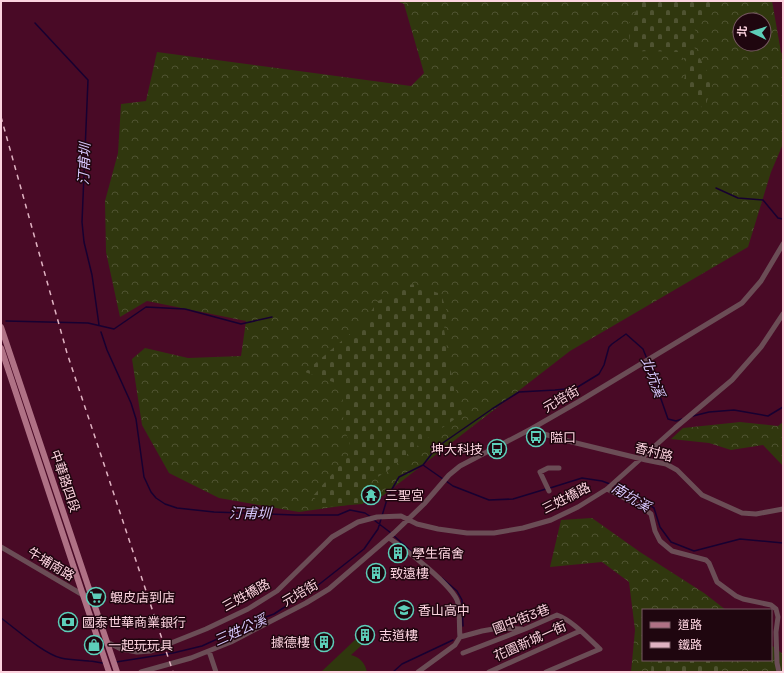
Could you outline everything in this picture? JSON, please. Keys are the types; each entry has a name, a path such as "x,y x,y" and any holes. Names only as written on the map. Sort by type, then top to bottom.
{"main road":[{"name":"中華路四段","path":"1,327 92,594 104,643"},
{"name":"中華路四段","path":"1,348 83,595 104,643"},
{"path":"104,643 109,672"},
{"path":"104,643 117,672"}],"street":[{"name":"元培街","path":"142,672 209,651 231,642 306,603 334,585 389,538 424,504 449,475 460,466 531,428 742,304 761,281 783,244"},
{"path":"641,459 732,380 761,347 783,314"},
{"name":"香村路","path":"531,428 544,434 666,464 677,470 702,495 742,513 756,514 783,509"},
{"name":"三姓橋路","path":"104,643 121,649 137,652 151,651 206,629 248,609 277,591 332,536 358,522 377,517 401,516 417,524 438,529 467,533 494,533 523,528 551,520 578,507 607,489 641,459"},
{"path":"549,491 546,481 540,472 548,468 559,468"},
{"path":"607,489 642,507 651,514 655,531 660,541 672,551 706,560 709,563 717,582 736,596 743,599 772,605 776,609 778,617 776,632 777,663 779,672"},
{"path":"389,538 404,548 447,587 455,595 458,603 460,637 455,645 418,672"},
{"name":"牛埔南路","path":"1,547 83,595 92,594"},
{"name":"國中街3巷","path":"463,653 558,615 580,631 600,649 546,672"},
{"path":"460,637 499,628 525,629"},
{"name":"花園新城一街","path":"489,672 580,631"},
{"path":"209,651 216,672"}],"green space":[{"path":"396,1 772,1 781,52 783,55 783,144 771,172 748,247 570,351 376,501 299,512 219,498 169,473 142,425 132,359 145,348 188,358 241,356 246,321 147,301 120,317 106,252 105,201 118,153 121,104 146,101 157,52 411,86 424,73 404,4"},
{"path":"642,1 711,1 714,10 693,26 696,32 692,43 713,83 704,110 683,84 688,64 678,52 631,52 628,25"},
{"path":"412,284 441,294 447,312 444,329 451,372 462,414 422,442 387,471 362,487 363,504 322,507 313,496 352,451 345,430 342,409 344,386 305,372 364,322 378,301"},
{"path":"740,422 778,426 783,422 783,466 763,445 731,450 709,443 671,439 683,428"},
{"path":"592,518 640,552 704,593 725,609 642,609 642,661 772,661 772,646 783,654 783,672 631,672 635,630 629,582 602,562 550,567 561,520"},
{"path":"357,638 363,644 351,655 362,661 367,672 321,672"},
{"path":"652,661 723,661 718,672 651,672"}],"waterway":[{"name":"汀甫圳","path":"35,23 88,80 82,222 84,242 92,275 99,325"},
{"path":"716,188 738,198 763,200 778,218 783,219"},
{"path":"6,321 88,323 114,329 146,307 185,309 241,324 272,317"},
{"name":"汀甫圳","path":"101,332 107,350 131,403 136,419 144,477 151,492 156,498 165,504 177,508 214,512 338,515 350,510 365,513 371,517"},
{"name":"三姓公溪","path":"116,662 173,653 202,646 274,614 317,586 364,549 378,529 388,496 399,477 423,465 437,447 492,409 519,392 576,388 599,374 604,365 609,347 626,334 643,349 647,359"},
{"name":"北坑溪","path":"648,362 668,419 676,421 682,419"},
{"name":"北坑溪","path":"693,416 709,412 734,410 768,416 783,407"},
{"name":"南坑溪","path":"423,465 443,479"},
{"name":"南坑溪","path":"550,488 582,478 602,481 610,484"},
{"name":"南坑溪","path":"446,481 453,486 489,500 513,499 546,489"},
{"name":"南坑溪","path":"613,485 625,490 654,508 660,527 671,542 694,551 740,539 783,543"},
{"name":"三姓公溪","path":"374,520 391,533"},
{"name":"汀甫圳","path":"394,536 418,557"},
{"name":"汀甫圳","path":"442,578 457,591 462,600 463,626"},
{"name":"三姓公溪","path":"1,618 54,656 104,663"},
{"name":"汀甫圳","path":"393,672 402,664 453,640"}],"railway":[{"path":"1,117 67,353 173,672"}],"place":[{"name":"隘口","path":"536,437"},
{"name":"坤大科技","path":"497,449"},
{"name":"三聖宮","path":"371,495"},
{"name":"學生宿舍","path":"398,553"},
{"name":"致遠樓","path":"376,573"},
{"name":"蝦皮店到店","path":"96,597"},
{"name":"香山高中","path":"404,610"},
{"name":"國泰世華商業銀行","path":"68,622"},
{"name":"志道樓","path":"365,635"},
{"name":"據德樓","path":"324,642"},
{"name":"一起玩玩具","path":"94,645"}]}
